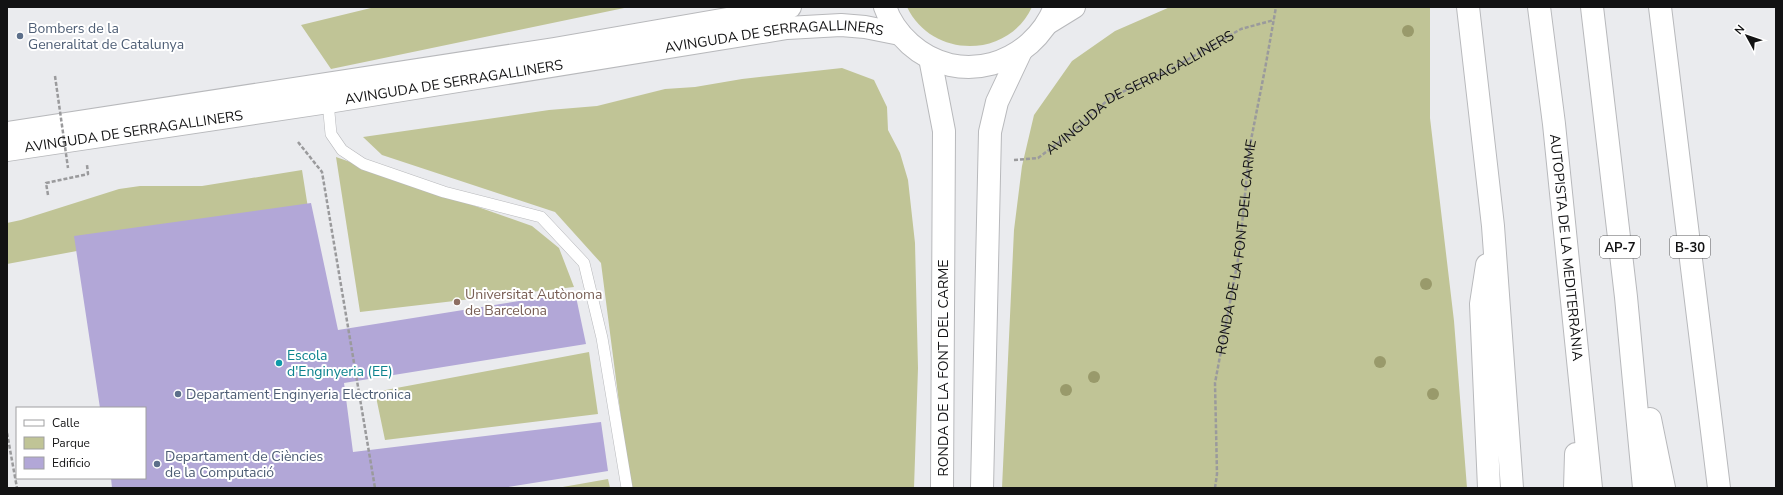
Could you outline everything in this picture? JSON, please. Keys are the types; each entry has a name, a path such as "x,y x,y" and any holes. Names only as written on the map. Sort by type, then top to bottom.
{"main road":[{"name":"AVINGUDA DE SERRAGALLINERS","path":"7,133 554,49 790,7"},
{"path":"885,7 892,23 900,34 914,48 930,58 948,64 977,67 995,64 1021,51 1036,39 1052,15 1074,7"},
{"path":"1468,7 1493,226 1512,488"},
{"name":"AUTOPISTA DE LA MEDITERRÀNIA","path":"1539,7 1554,124 1591,488"},
{"name":"AP-7","path":"1592,7 1626,297 1644,488"},
{"name":"B-30","path":"1660,7 1719,488"},
{"name":"AVINGUDA DE SERRAGALLINERS","path":"7,150 328,102 787,28 841,26 865,27 900,34"},
{"path":"982,488 990,132 997,102 1021,51"},
{"name":"RONDA DE LA FONT DEL CARME","path":"930,58 944,131 942,488"},
{"path":"1489,488 1481,304 1493,226"},
{"path":"1626,297 1664,488"},
{"path":"1575,488 1579,362"}],"lane":[{"path":"328,102 331,134 342,150 362,164 444,192 542,217 584,263 602,338 627,488"}],"path":[{"name":"RONDA DE LA FONT DEL CARME","path":"1215,488 1217,474 1215,383 1239,254 1250,145 1266,69 1276,7"},
{"name":"AVINGUDA DE SERRAGALLINERS","path":"1012,161 1038,158 1069,135 1110,98 1173,68 1241,29 1274,20"},
{"path":"55,76 68,168"},
{"path":"298,142 322,172 375,488"},
{"path":"48,195 46,183 88,174 87,164"},
{"path":"7,433 17,488"}],"green space":[{"path":"375,7 629,7 331,69 301,25"},
{"path":"907,7 1032,7 1021,24 1006,36 988,44 970,46 951,44 934,36 919,24"},
{"path":"1170,7 1430,7 1430,118 1454,321 1467,488 1002,488 1014,230 1022,166 1034,115 1072,61 1115,31"},
{"path":"842,68 874,80 887,107 888,130 900,153 908,180 915,243 918,368 914,488 630,488 601,263 555,212 382,155 363,137 549,110 597,106 665,89 695,87 742,79"},
{"path":"336,157 532,226 559,248 574,287 360,312"},
{"path":"302,170 308,208 7,264 7,223 119,189 140,186 202,186"},
{"path":"589,352 598,414 385,440 375,392"},
{"path":"608,479 610,488 557,488"}],"building":[{"name":"Escola d'Enginyeria (EE)","path":"311,203 338,330 575,292 586,344 344,383 353,452 601,422 608,471 502,488 112,488 111,479 146,479 146,407 100,407 74,236"}],"place":[{"name":"Bombers de la Generalitat de Catalunya","path":"20,36"},
{"name":"Universitat Autònoma de Barcelona","path":"457,302"},
{"name":"Escola d'Enginyeria (EE)","path":"279,363"},
{"name":"Departament Enginyeria Electronica","path":"178,394"},
{"name":"Departament de Ciències de la Computació","path":"157,464"}]}
